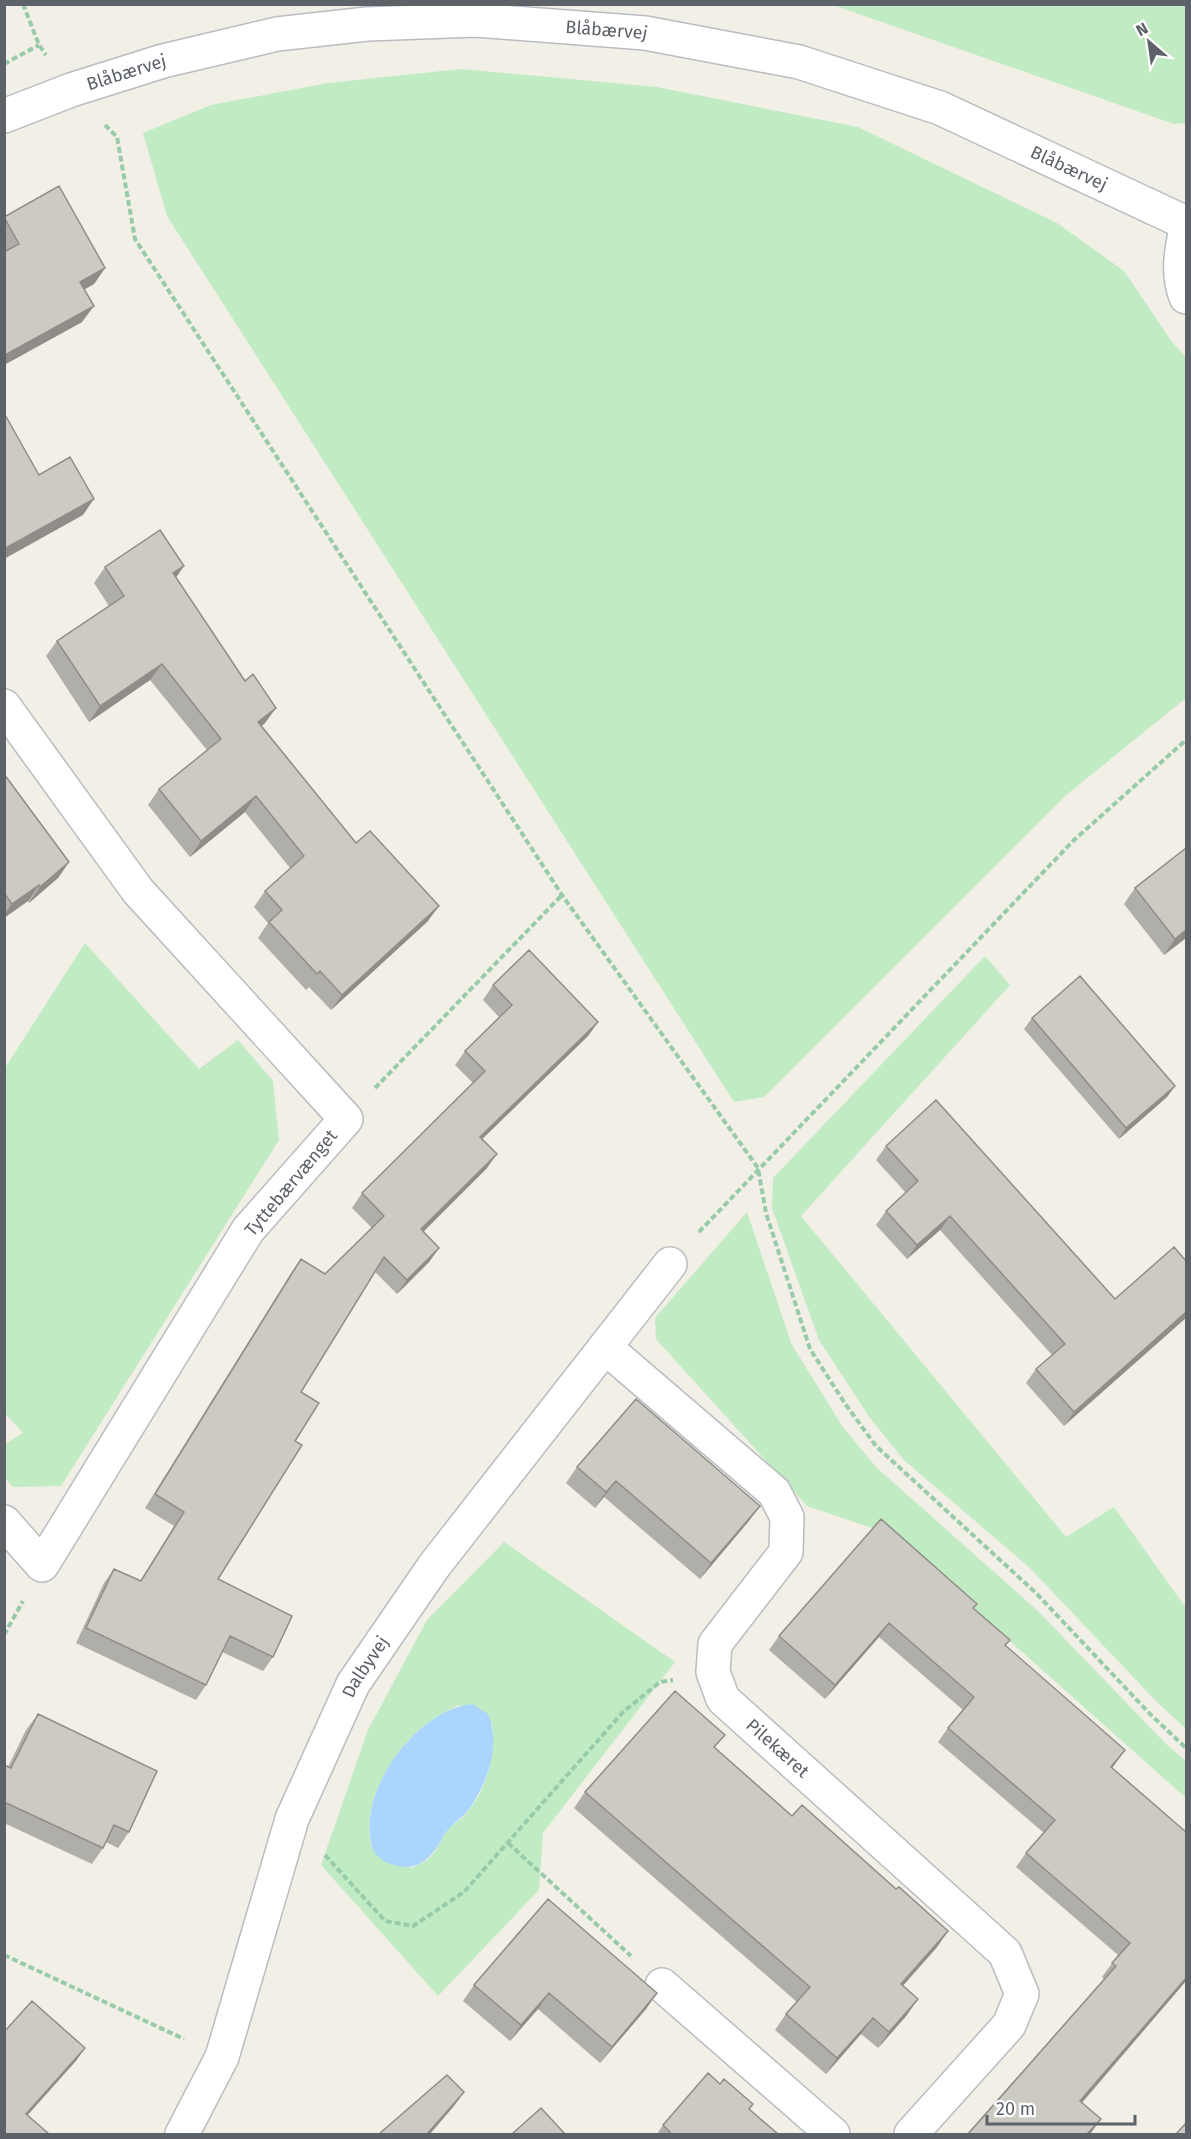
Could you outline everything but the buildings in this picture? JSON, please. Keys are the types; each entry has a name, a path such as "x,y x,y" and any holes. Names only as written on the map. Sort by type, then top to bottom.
{"street":[{"name":"Blåbærvej","path":"4,116 71,90 163,61 278,34 367,24 476,20 645,33 731,47 798,62 940,108 1186,223"},
{"path":"1186,230 1180,254 1182,286 1186,297"},
{"name":"Tyttebærvænget","path":"4,706 138,891 346,1119 248,1230 42,1565 4,1522"},
{"name":"Dalbyvej","path":"182,2134 222,2057 292,1819 353,1684 434,1566 670,1264"},
{"name":"Pilekæret","path":"606,1348 774,1492 787,1517 786,1552 715,1644 713,1672 723,1699 1005,1953 1022,1994 1009,2025 911,2134"},
{"path":"662,1985 832,2134"}],"path":[{"path":"23,4 39,45 71,90 117,137 135,239 562,895 758,1168 766,1213 810,1349 864,1430 876,1446 1036,1593 1151,1715 1186,1748"},
{"path":"4,64 39,45"},
{"path":"670,1264 758,1168 1074,840 1186,740"},
{"path":"346,1119 562,895"},
{"path":"292,1819 385,1921 413,1926 464,1892 623,1712 660,1682 713,1672"},
{"path":"508,1843 662,1985"},
{"path":"4,1955 222,2057"}],"green space":[{"path":"833,5 1186,5 1186,123 1174,124"},
{"path":"461,69 657,87 858,127 1057,223 1124,271 1172,342 1186,357 1186,698 1065,796 764,1097 734,1102 167,216 143,133 211,105 328,83"},
{"path":"85,943 199,1069 238,1040 273,1081 279,1140 61,1486 13,1487 5,1478 5,1444 23,1433 4,1412 5,1068"},
{"path":"985,956 1010,985 801,1216 1066,1537 1114,1507 1186,1608 1186,1729 1155,1700 1030,1568 904,1460 870,1418 819,1340 772,1208 773,1178"},
{"path":"747,1212 791,1343 842,1426 876,1467 1039,1612 1166,1744 1186,1761 1186,1798 890,1534 807,1506 656,1339 655,1318"},
{"path":"504,1542 675,1662 543,1833 539,1890 438,1996 321,1865 368,1730 427,1620","holes":["459,1705 492,1724 491,1760 479,1795 465,1815 447,1831 429,1858 411,1868 373,1850 369,1837 369,1823 376,1793 390,1765 412,1737 431,1721"]}],"water":[{"path":"472,1704 488,1714 493,1738 491,1763 476,1797 467,1812 447,1831 434,1851 422,1862 407,1867 385,1862 373,1850 370,1821 374,1799 383,1776 396,1755 431,1721 451,1709"}]}
